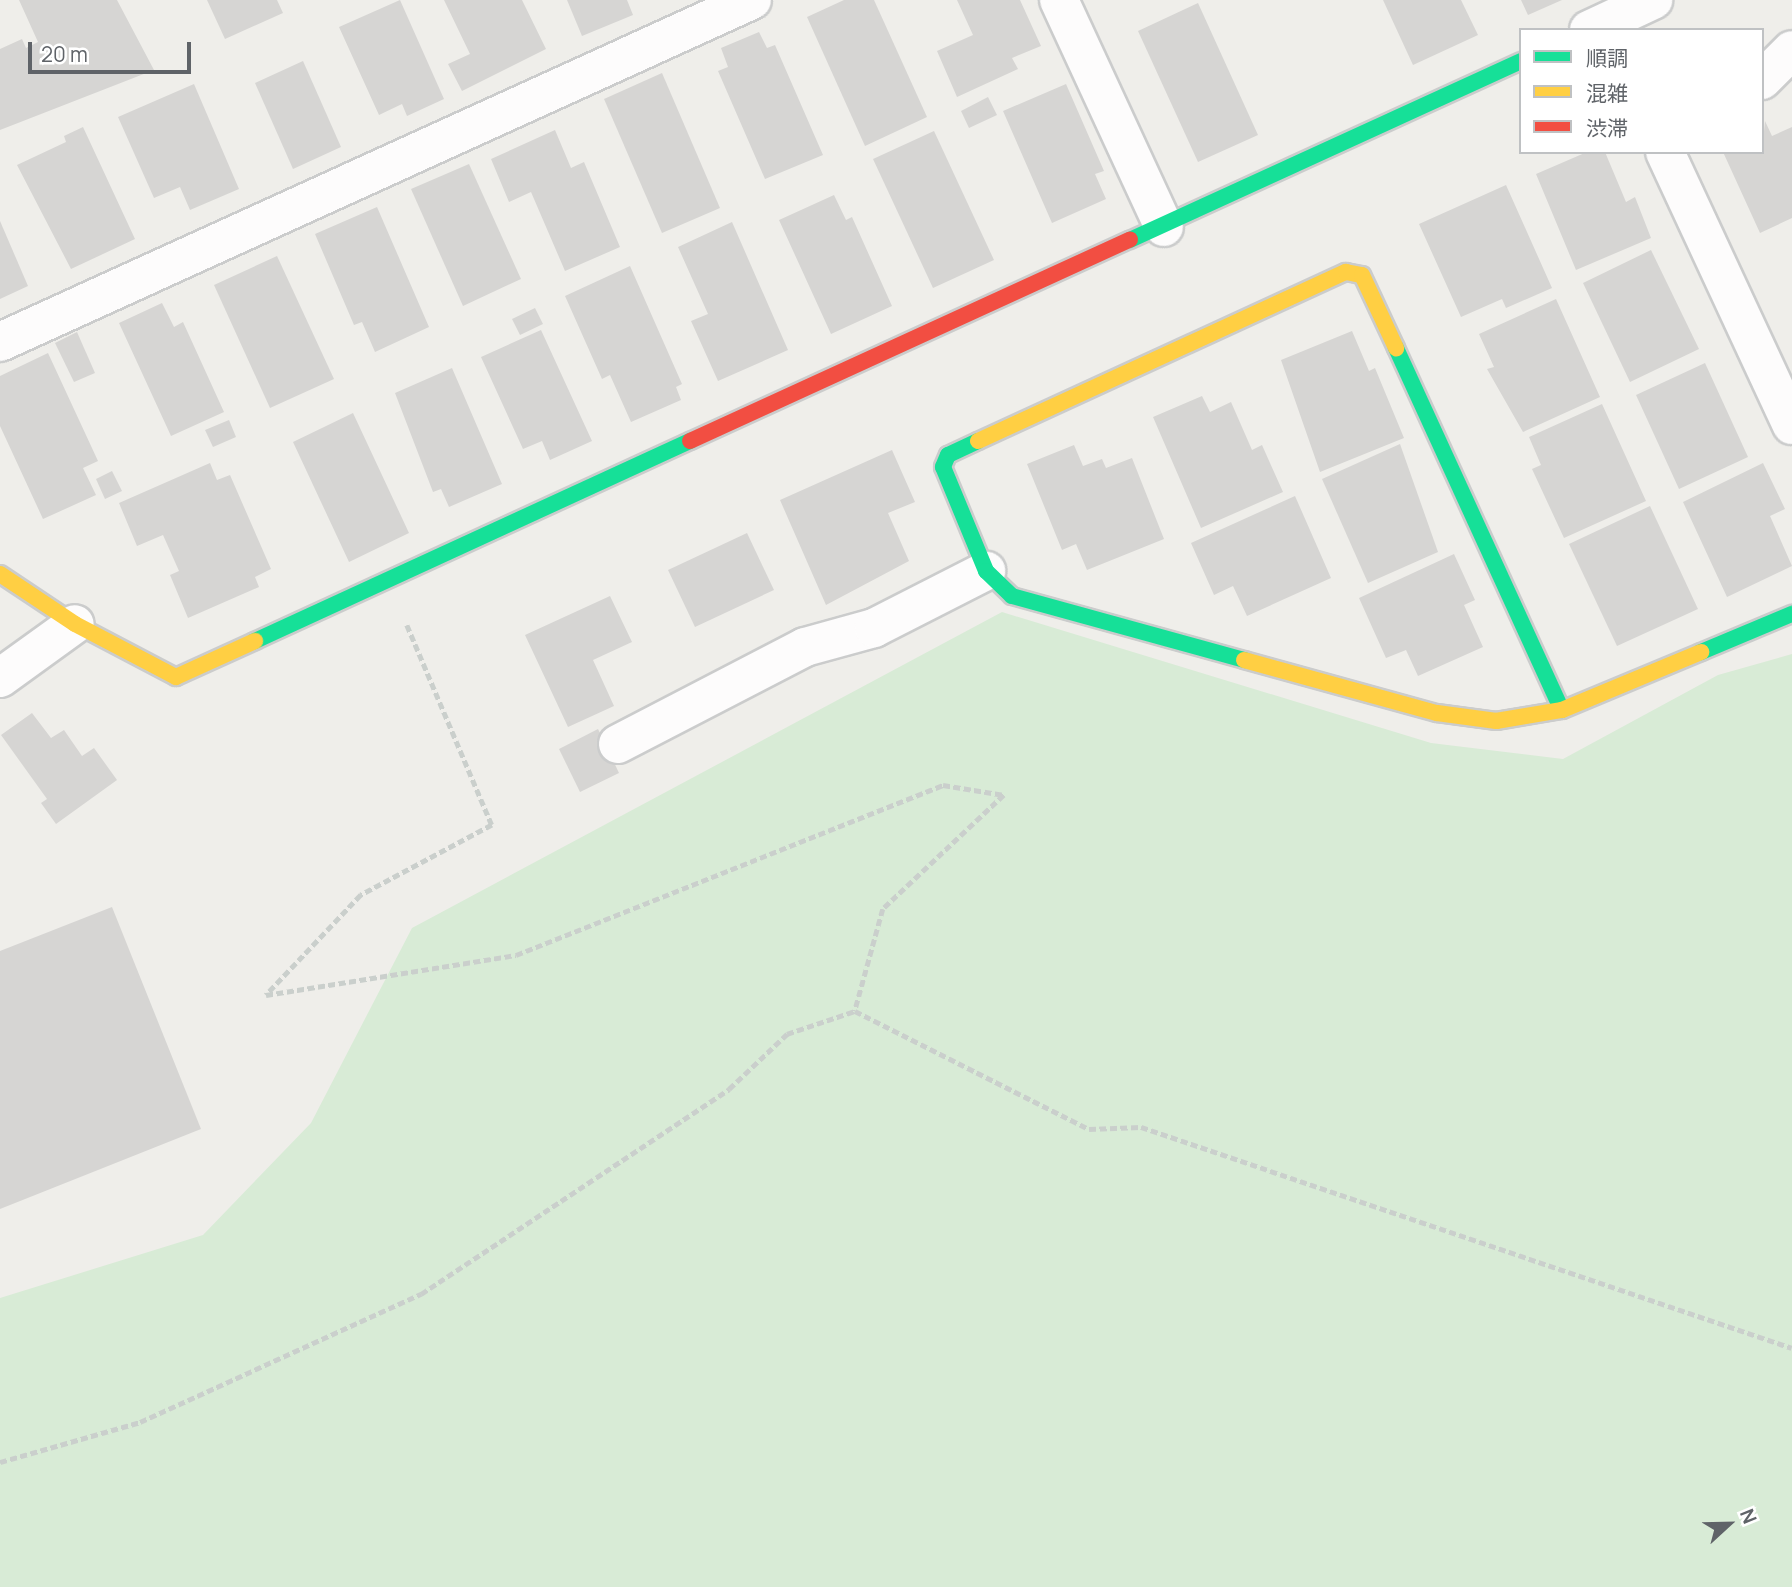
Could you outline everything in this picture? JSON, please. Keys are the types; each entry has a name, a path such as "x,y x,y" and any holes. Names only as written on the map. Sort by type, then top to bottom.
{"street":[{"path":"0,342 752,0"},
{"path":"1059,0 1164,227"},
{"path":"1593,28 1653,0"},
{"path":"1764,78 1792,50"},
{"path":"0,574 75,624 176,677 386,579 1164,227 1519,62"},
{"path":"1666,154 1792,425"},
{"path":"1562,710 1362,275 1346,272 948,455 943,467 986,571 1012,596 1437,713 1496,721 1562,710 1792,614"},
{"path":"618,744 805,647 874,628 986,571"},
{"path":"0,678 75,624"}],"path":[{"path":"386,579 492,825 361,895 265,995 516,955 943,785 1004,794 883,909 855,1011"},
{"path":"0,1462 140,1422 421,1294 729,1089 787,1034 855,1011 1089,1129 1141,1127 1792,1348"}],"green space":[{"path":"1002,612 1431,743 1563,759 1718,675 1792,654 1792,1587 0,1587 0,1298 203,1235 311,1123 412,928"}],"building":[{"path":"19,0 117,0 154,70 0,130 0,49 22,39 26,48 38,42"},
{"path":"207,0 277,0 283,13 225,39"},
{"path":"400,0 444,99 407,116 402,104 379,115 339,27"},
{"path":"444,0 522,0 546,49 462,91 448,64 470,54"},
{"path":"567,0 627,0 633,15 582,36"},
{"path":"844,0 874,0 927,117 865,146 807,17"},
{"path":"957,0 1020,0 1041,46 1012,58 1018,69 957,97 937,51 973,35"},
{"path":"1383,0 1461,0 1478,35 1413,65"},
{"path":"1521,0 1562,0 1528,15"},
{"path":"1198,3 1258,135 1198,162 1138,31"},
{"path":"759,32 767,48 775,45 823,155 765,179 718,71 728,67 721,48"},
{"path":"303,61 341,147 293,169 255,83"},
{"path":"662,73 720,208 662,233 604,99"},
{"path":"194,84 239,189 190,210 180,187 154,198 118,117"},
{"path":"1066,84 1104,171 1095,174 1106,199 1052,223 1003,111"},
{"path":"988,97 997,115 969,128 961,111"},
{"path":"1765,121 1772,136 1792,127 1792,218 1760,233 1724,154 1764,154"},
{"path":"83,127 135,239 71,269 17,165 66,142 64,136"},
{"path":"555,130 571,168 584,162 620,247 565,271 531,192 509,202 491,159"},
{"path":"934,131 994,260 933,288 873,159"},
{"path":"1582,154 1606,154 1626,202 1635,197 1651,238 1576,270 1536,174"},
{"path":"469,164 521,279 463,306 411,189"},
{"path":"1506,185 1552,288 1506,308 1502,299 1461,317 1419,224"},
{"path":"834,195 846,220 852,217 892,306 831,334 779,220"},
{"path":"377,207 429,327 375,352 362,322 354,325 315,234"},
{"path":"0,221 28,286 0,299"},
{"path":"732,222 788,350 718,381 691,321 708,314 678,247"},
{"path":"1651,250 1699,349 1630,382 1583,283"},
{"path":"277,256 334,379 270,408 214,285"},
{"path":"630,266 682,384 676,387 681,400 631,422 610,375 602,379 565,296"},
{"path":"1556,299 1600,397 1523,432 1487,369 1494,367 1479,334"},
{"path":"162,303 174,327 183,322 224,412 171,436 119,323"},
{"path":"535,308 543,324 520,335 512,319"},
{"path":"541,330 592,441 550,460 542,441 523,449 481,357"},
{"path":"1352,331 1369,371 1375,368 1404,438 1320,472 1281,360"},
{"path":"77,332 95,373 74,382 55,343"},
{"path":"48,353 98,461 83,468 96,495 43,519 0,426 0,376"},
{"path":"1705,363 1748,457 1679,489 1636,395"},
{"path":"452,368 502,484 449,507 441,489 433,492 395,393"},
{"path":"1202,396 1210,412 1231,402 1252,450 1262,445 1283,492 1201,528 1153,417"},
{"path":"1602,404 1646,501 1564,538 1532,469 1541,465 1529,437"},
{"path":"353,413 409,533 349,562 293,442"},
{"path":"229,420 236,437 213,447 205,430"},
{"path":"1400,444 1438,552 1368,583 1322,479"},
{"path":"1074,445 1083,466 1102,459 1106,468 1132,458 1164,539 1087,570 1076,544 1062,550 1027,464"},
{"path":"892,450 915,502 888,513 909,561 826,605 780,500"},
{"path":"210,463 217,480 230,475 271,569 255,577 259,587 188,618 170,575 179,571 163,535 137,546 119,503"},
{"path":"1763,463 1785,509 1770,516 1792,566 1727,597 1683,502"},
{"path":"112,471 122,491 105,499 96,479"},
{"path":"1295,496 1331,578 1247,616 1233,586 1214,595 1191,543"},
{"path":"1650,506 1698,609 1617,646 1569,544"},
{"path":"747,533 774,590 695,627 668,570"},
{"path":"1454,554 1475,600 1464,605 1483,647 1418,676 1406,650 1386,658 1359,598"},
{"path":"610,596 632,642 593,660 614,706 568,727 525,635"},
{"path":"32,713 51,738 64,730 82,756 94,748 117,780 56,824 41,803 47,799 1,735"},
{"path":"598,729 619,773 580,792 559,749"},
{"path":"112,907 201,1129 0,1209 0,951"}],"traffic: fast":[{"path":"1130,240 1519,62"},
{"path":"1396,348 1562,710"},
{"path":"255,641 690,441"},
{"path":"978,441 948,455 943,467 986,571 1012,596 1244,660"},
{"path":"1701,652 1792,614"}],"traffic: slow":[{"path":"978,441 1346,272 1362,275 1396,348"},
{"path":"0,574 75,624 176,677 255,641"},
{"path":"1244,660 1437,713 1496,721 1562,710 1701,652"}],"traffic: jam":[{"path":"690,441 1130,240"}]}
